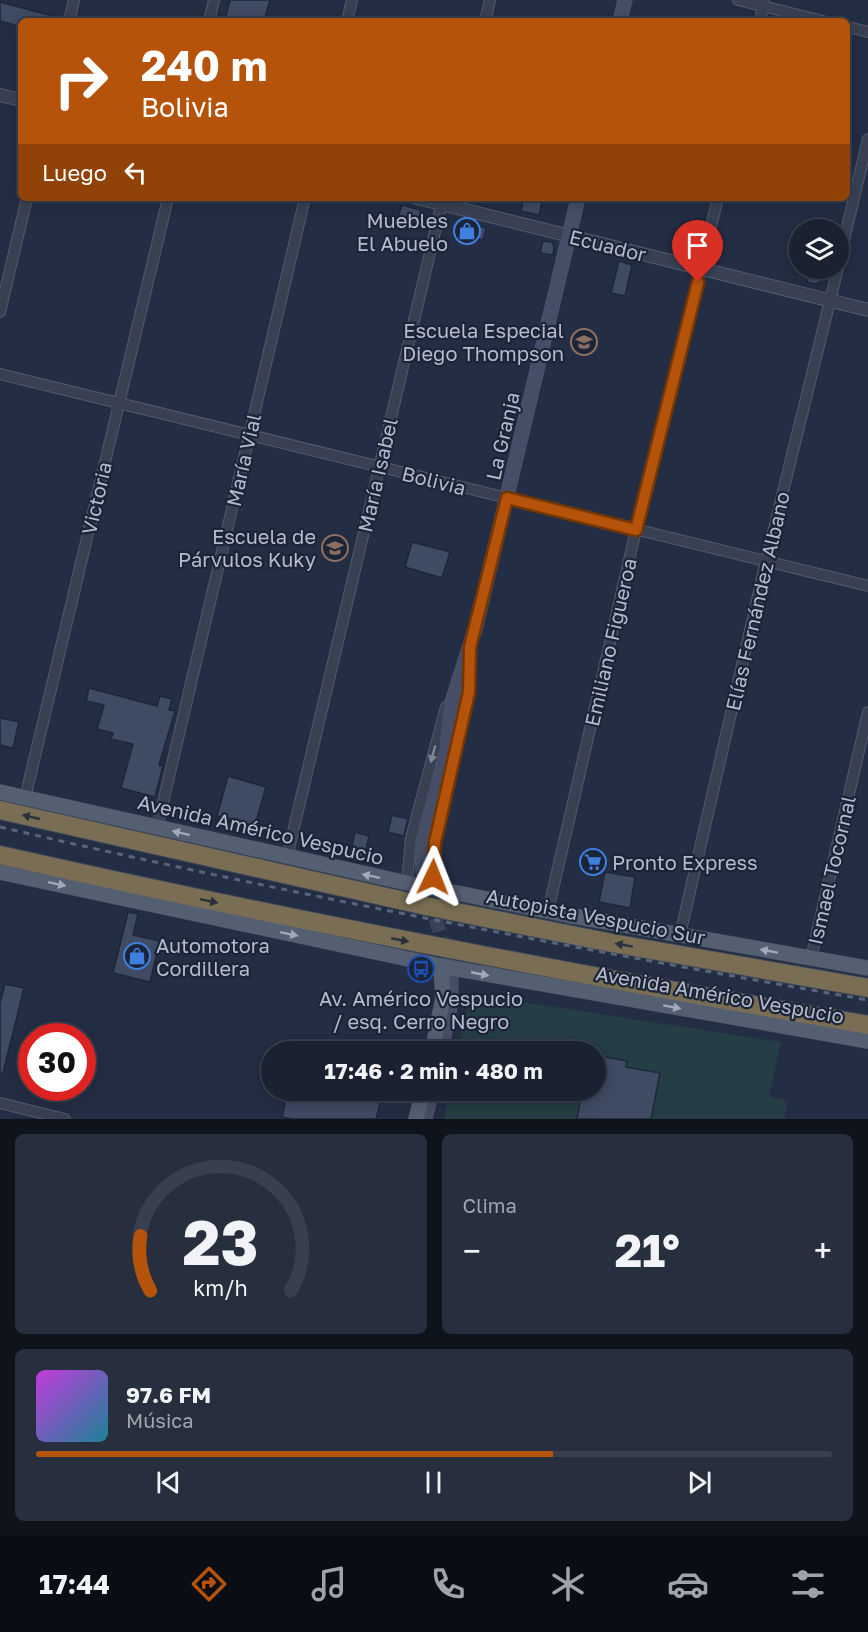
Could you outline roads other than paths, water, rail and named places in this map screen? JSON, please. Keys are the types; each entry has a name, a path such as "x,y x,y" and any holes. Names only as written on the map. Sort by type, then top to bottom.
{"highway":[{"name":"Autopista Vespucio Sur","path":"0,810 438,909 868,988"},
{"path":"0,855 174,894 502,961 868,1025"}],"main road":[{"path":"621,18 625,0"},
{"name":"La Granja","path":"423,874 422,844 447,741 451,705 470,647 577,201"},
{"name":"La Granja","path":"447,741 457,715 469,665 470,647"},
{"name":"Avenida Américo Vespucio","path":"0,792 435,889 868,968"},
{"name":"Avenida Américo Vespucio","path":"0,872 446,972 868,1041"},
{"path":"434,1041 446,972"},
{"path":"443,1041 451,1002 446,972"},
{"path":"416,1119 420,1101"},
{"path":"425,1119 429,1101"}],"street":[{"path":"70,18 74,0"},
{"path":"210,18 214,0"},
{"path":"348,18 352,0"},
{"path":"486,18 490,0"},
{"path":"738,0 764,3 813,18"},
{"path":"761,18 764,3"},
{"path":"850,28 868,32"},
{"path":"0,95 18,99"},
{"name":"Elías Fernández Albano","path":"849,220 868,140"},
{"path":"0,312 26,201"},
{"name":"Victoria","path":"25,798 167,201"},
{"name":"María Vial","path":"157,828 304,201"},
{"name":"Ecuador","path":"442,201 868,310"},
{"name":"María Isabel","path":"287,857 442,201"},
{"name":"Emiliano Figueroa","path":"548,911 636,530 717,201"},
{"name":"Elías Fernández Albano","path":"680,935 766,561 835,279"},
{"name":"Bolivia","path":"0,374 868,586"},
{"name":"La Granja","path":"435,889 433,853 469,692 469,665"},
{"name":"La Granja","path":"407,883 411,838 443,719 458,679"},
{"name":"Ismael Tocornal","path":"811,958 868,712"},
{"path":"0,1103 65,1119"}],"tunnel":[{"path":"423,878 451,977"}],"railway":[{"path":"0,827 433,920 868,1000"}],"place":[{"name":"Muebles El Abuelo","path":"467,231"},
{"name":"Escuela Especial Diego Thompson","path":"584,342"},
{"name":"Escuela de Párvulos Kuky","path":"335,548"},
{"name":"Pronto Express","path":"593,862"},
{"name":"Automotora Cordillera","path":"137,956"},
{"name":"Av. Américo Vespucio / esq. Cerro Negro","path":"421,969"}]}
